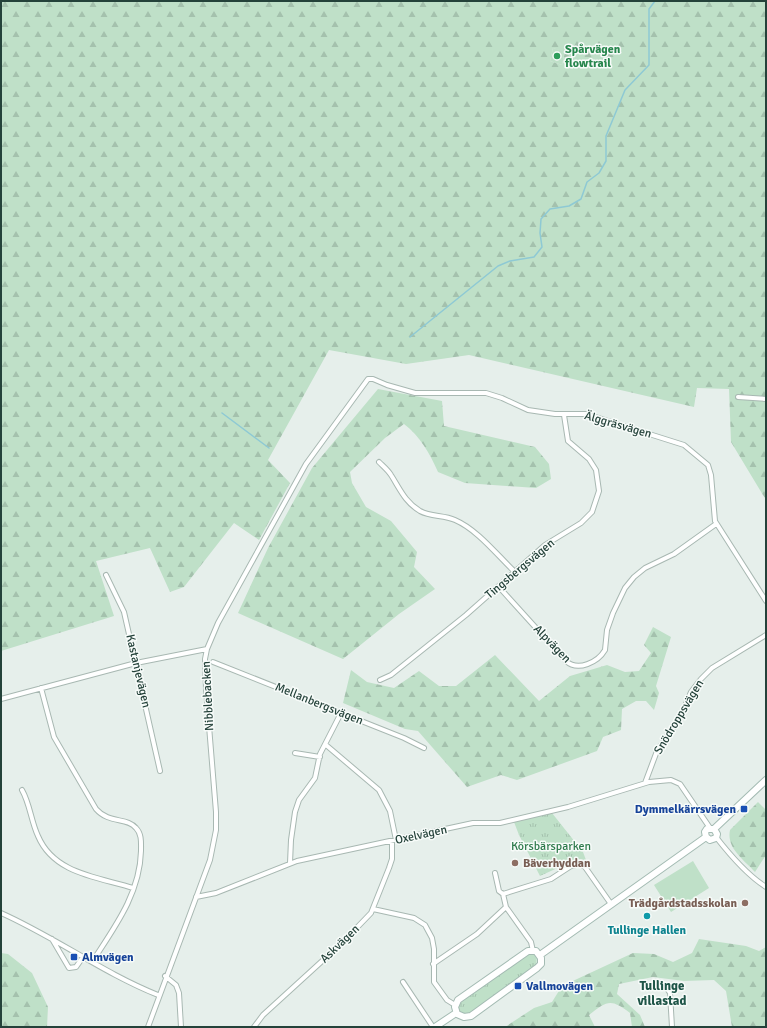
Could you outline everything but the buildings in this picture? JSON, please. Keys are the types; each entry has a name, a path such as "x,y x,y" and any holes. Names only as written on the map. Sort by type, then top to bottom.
{"street":[{"name":"Älggräsvägen","path":"373,379 415,393 486,393 502,398 528,410 564,415 586,414 688,447 708,466 711,475 716,524 766,601"},
{"name":"Nibblebacken","path":"148,1027 165,976 210,860 216,830 206,689 207,649 218,622 306,464 366,381 373,379"},
{"path":"738,397 766,399"},
{"name":"Tingsbergsvägen","path":"380,680 391,675 499,587 545,546 585,520 592,512 597,503 599,486 596,470 589,459 568,441 564,415"},
{"path":"379,462 390,474 400,491 409,502 419,510 430,515 453,519 460,523 485,543 515,572"},
{"name":"Alpvägen","path":"499,587 566,661 573,666 581,666 595,660 605,650 607,630 613,613 625,588 634,577 645,568 674,554 716,524"},
{"name":"Kastanjevägen","path":"106,575 124,612 160,771"},
{"name":"Snödroppsvägen","path":"647,783 657,751 680,718 691,692 701,679 712,668 766,635"},
{"path":"1,699 136,663 207,649"},
{"name":"Mellanbergsvägen","path":"213,662 341,712 424,748"},
{"path":"40,688 54,737 96,809 106,818 132,824 140,835 140,867 128,906 92,962"},
{"path":"290,863 295,812 299,800 315,778 320,757 341,712"},
{"name":"Askvägen","path":"254,1027 263,1015 357,927 373,909 390,868 394,840 390,811 379,790 326,745"},
{"path":"295,753 320,757"},
{"path":"647,783 671,780 680,784 712,828 717,832 716,837 754,878 766,886"},
{"path":"706,837 705,832 712,828 766,780"},
{"name":"Oxelvägen","path":"196,897 216,893 290,863 473,823 500,823 568,807 647,783"},
{"path":"22,790 28,799 30,817 38,837 45,849 54,858 66,867 75,871 133,888"},
{"path":"706,837 711,840 716,837"},
{"path":"540,955 706,837"},
{"path":"503,894 551,879 571,866 580,864 585,867 611,904"},
{"path":"495,873 499,891 503,894 506,907 531,942 532,951"},
{"path":"433,964 477,934 506,907"},
{"path":"373,909 414,918 425,925 432,938 434,982 447,1000 455,1005"},
{"path":"1,913 52,938 131,984 158,995"},
{"path":"52,938 69,968 76,967 83,957"},
{"path":"528,951 532,951 540,955 542,960 537,968 473,1014 464,1017 456,1013 455,1005 458,1000 513,961 528,951"},
{"path":"165,976 176,985 179,993 181,1027"},
{"path":"403,982 434,1027 456,1013"},
{"path":"668,990 670,993 672,1027"}],"green space":[{"path":"1,1 766,1 766,500 731,442 729,389 697,388 694,407 469,355 406,364 329,350 268,460 290,483 259,540 234,523 184,587 170,592 150,548 96,561 114,616 1,651","holes":["553,48 565,52 562,65 550,61"]},
{"name":"Spårvägen flowtrail","path":"553,48 565,51 562,65 550,61"},
{"path":"378,389 442,401 444,426 535,447 549,464 551,479 536,488 465,483 438,472 424,446 415,434 404,424 385,438 350,472 352,483 366,507 391,521 417,552 414,567 435,589 399,614 343,659 238,613 268,548 312,468"},
{"path":"653,627 671,637 656,686 659,693 654,710 646,701 636,701 622,709 621,730 603,737 597,751 517,780 501,775 467,787 418,731 405,729 343,703 351,670 367,682 394,688 419,671 439,686 456,686 495,655 539,701 570,676 607,665 625,672 639,671 651,653 644,645"},
{"path":"758,802 766,810 766,855 755,872 733,848 729,836 730,830"},
{"name":"Körsbärsparken","path":"552,813 583,852 586,860 577,859 540,876 514,822"},
{"path":"693,861 709,888 671,912 654,885"},
{"path":"699,939 746,946 759,951 766,947 766,1027 732,1027 726,991 714,980 684,981 653,977 619,984 617,994 640,1015 645,1027 632,1027 630,1013 618,1005 610,1003 601,1006 589,1015 595,1027 505,1027 534,1008 552,1002 562,986 633,953 654,954 673,962 692,953"},
{"path":"1,953 8,954 32,973 48,1007 47,1027 1,1027"},
{"path":"527,954 534,954 537,957 536,966 470,1013 464,1014 459,1012 458,1007 462,1000"}],"waterway":[{"path":"410,337 498,266 510,261 534,257 542,247 540,233 541,219 550,209 569,206 581,199 587,182 599,173 606,161 606,136 625,90 649,65 649,9 655,1"},
{"path":"222,413 269,448"}],"place":[{"name":"Spårvägen flowtrail","path":"557,56"},
{"name":"Dymmelkärrsvägen","path":"744,809"},
{"name":"Bäverhyddan","path":"515,863"},
{"name":"Trädgårdstadsskolan","path":"745,903"},
{"name":"Tullinge Hallen","path":"647,916"},
{"name":"Almvägen","path":"74,957"},
{"name":"Vallmovägen","path":"518,986"}],"district":[{"name":"Tullinge villastad","path":"662,994"}]}
